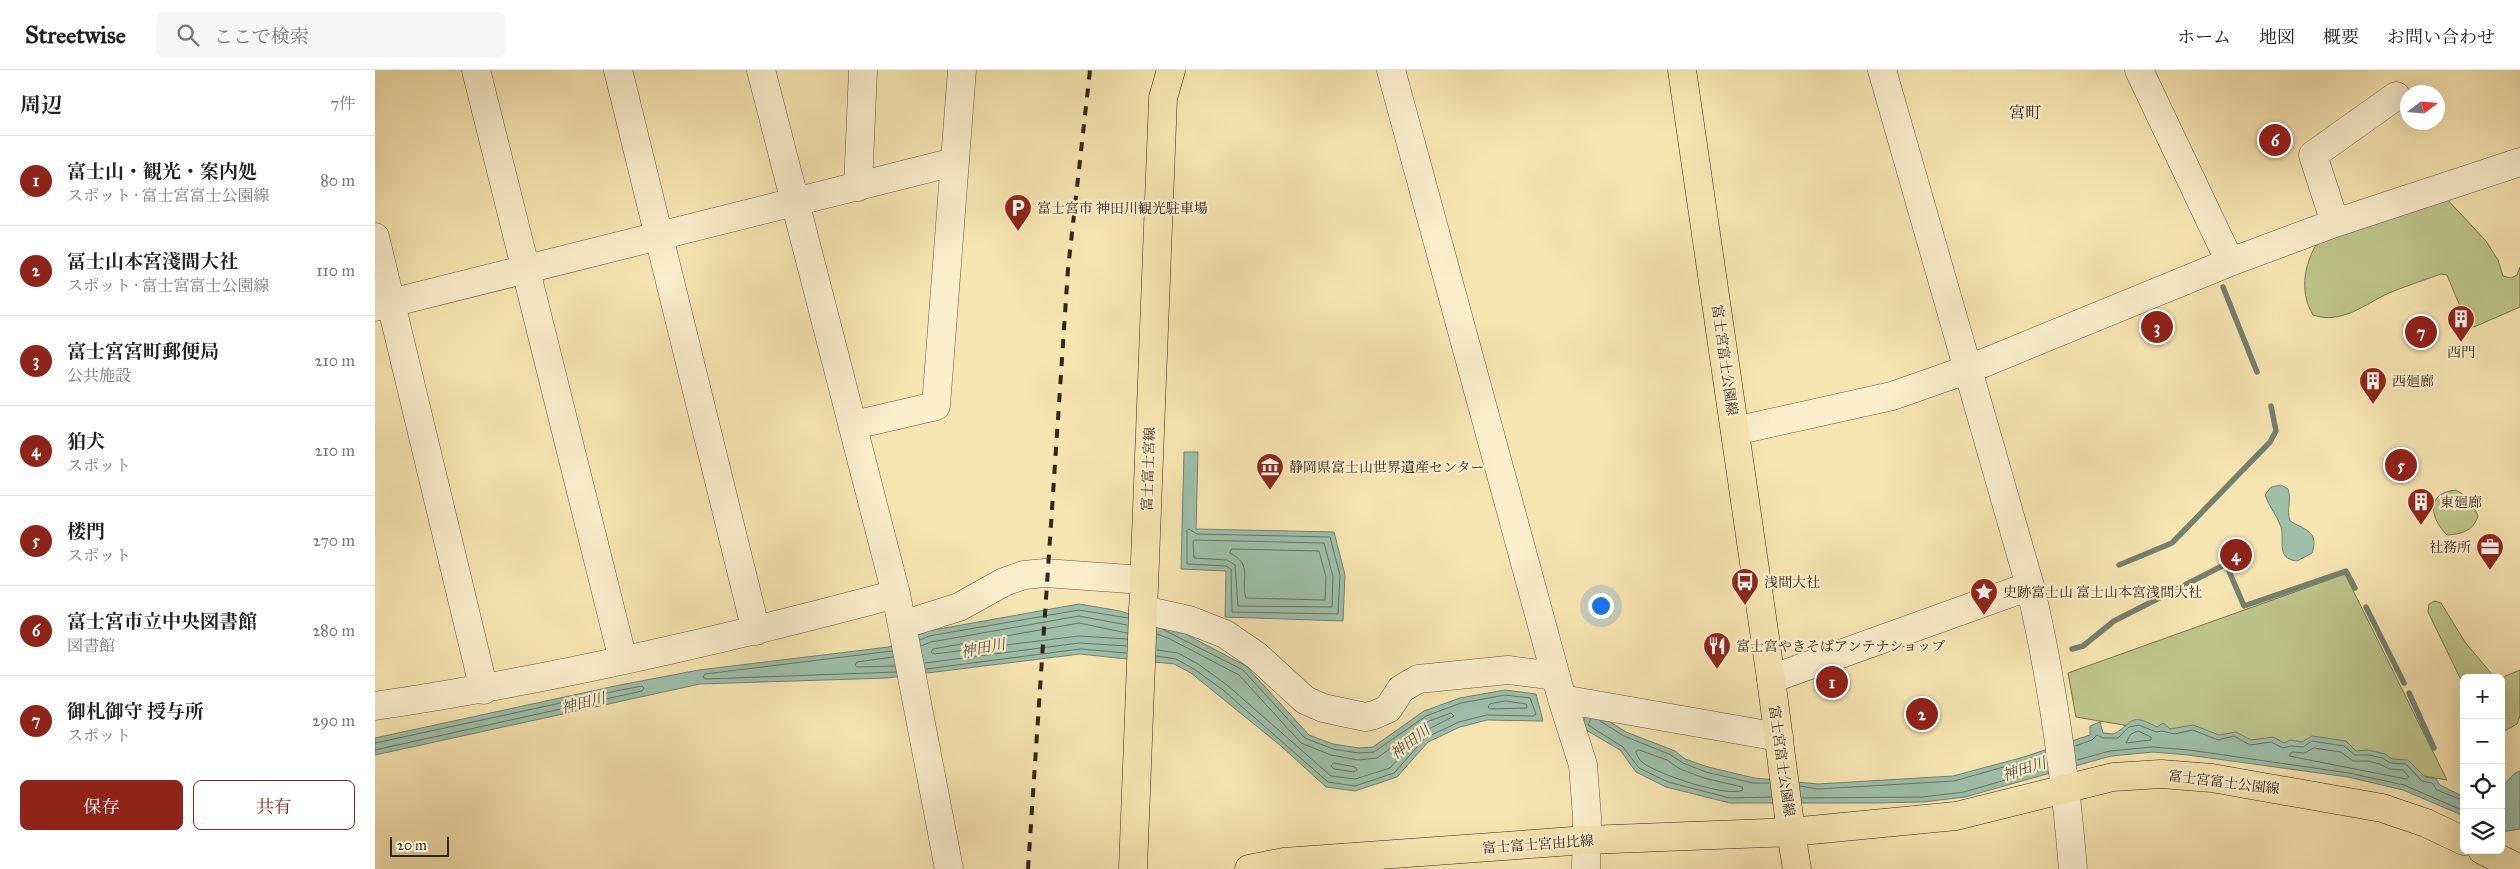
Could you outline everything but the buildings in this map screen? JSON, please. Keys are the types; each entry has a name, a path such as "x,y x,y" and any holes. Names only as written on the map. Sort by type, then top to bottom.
{"main road":[{"name":"富士富士宮線","path":"1133,869 1163,98 1171,70"},
{"name":"富士宮富士公園線","path":"1682,70 1790,819 1956,816 2065,781 2161,774 2212,778 2382,808 2426,823 2460,840"},
{"name":"富士富士宮由比線","path":"1249,869 1587,840 1790,819"},
{"path":"1790,819 1797,869"},
{"path":"2490,854 2519,867"}],"street":[{"path":"476,70 623,660"},
{"path":"618,70 757,631"},
{"path":"761,70 896,594 949,869"},
{"path":"858,186 863,70"},
{"path":"854,425 936,406 962,70"},
{"path":"1391,70 1559,687 1583,765 1587,840 1586,869"},
{"path":"1882,70 2030,586 2059,737 2073,869"},
{"path":"2139,70 2230,262"},
{"path":"2335,223 2313,155 2396,96"},
{"path":"384,305 954,162"},
{"path":"1735,431 1892,396 1969,368 2267,248 2335,223 2520,162"},
{"path":"375,237 384,305 484,690"},
{"path":"904,632 959,607 1004,582 1024,575 1045,574 1143,580"},
{"path":"1771,679 2030,586"},
{"path":"375,706 484,690 757,631 896,594"},
{"path":"1143,613 1180,617 1225,634 1257,656 1305,700 1323,708 1365,716 1374,715 1387,709 1401,688 1414,680 1507,670 1559,687 1779,737"}],"green space":[{"path":"2445,197 2486,241 2498,260 2503,276 2511,278 2517,275 2520,267 2520,307 2474,327 2467,323 2447,275 2441,274 2408,285 2343,315 2323,317 2313,315 2306,296 2305,275 2311,255 2321,237"},
{"path":"2456,490 2470,499 2478,516 2473,525 2466,531 2447,535 2437,521 2433,507 2439,496"},
{"path":"2345,574 2447,780 2076,717 2068,673"},
{"path":"2435,601 2441,603 2465,642 2492,674 2460,674 2460,678 2428,612 2429,604"},
{"path":"2520,670 2520,716 2517,724 2505,731 2505,719 2505,676"}],"water":[{"path":"1184,452 1198,452 1196,529 1334,532 1345,575 1343,621 1225,617 1226,571 1181,569"},
{"path":"2281,485 2288,489 2290,521 2309,532 2314,540 2312,553 2297,561 2286,557 2283,553 2281,527 2265,495 2271,487"},
{"name":"神田川","path":"1079,604 1120,611 1174,628 1246,666 1309,735 1333,744 1359,748 1373,747 1424,711 1460,698 1505,690 1536,694 1543,721 1487,720 1460,727 1428,742 1397,777 1355,791 1326,787 1281,746 1191,673 1174,664 1080,654 887,678 700,684 375,755 375,738 620,685 699,670 889,647 928,631"},
{"name":"神田川","path":"1596,713 1626,732 1675,751 1685,759 1708,767 1754,778 1818,784 1953,776 2024,757 2090,735 2090,726 2100,722 2103,733 2114,734 2133,720 2142,720 2157,727 2163,723 2170,729 2193,725 2219,735 2236,732 2251,740 2273,737 2284,743 2290,740 2302,742 2312,736 2346,741 2356,751 2368,750 2385,754 2392,759 2408,760 2425,777 2436,779 2440,785 2460,795 2460,814 2403,790 2348,777 2153,752 2111,756 1965,797 1923,802 1730,803 1666,787 1636,772 1620,750 1581,727 1586,716"},
{"path":"2520,771 2520,829 2505,831 2505,784 2515,773"}],"waterway":[{"path":"2223,287 2257,372"},
{"path":"2119,565 2172,543 2270,442 2276,431 2271,406"},
{"path":"2072,649 2083,646 2114,621 2226,564 2244,606 2346,571 2355,588"},
{"path":"2366,607 2404,683"},
{"path":"2409,693 2434,748"}],"railway":[{"path":"1028,869 1068,269 1090,70"}],"place":[{"name":"富士宮市立中央図書館","path":"2275,140"},
{"name":"富士宮市 神田川観光駐車場","path":"1018,232"},
{"name":"富士宮宮町郵便局","path":"2157,327"},
{"name":"御札御守 授与所","path":"2421,332"},
{"name":"西門","path":"2461,343"},
{"name":"西廻廊","path":"2373,405"},
{"name":"楼門","path":"2401,465"},
{"name":"静岡県富士山世界遺産センター","path":"1270,491"},
{"name":"東廻廊","path":"2421,526"},
{"name":"狛犬","path":"2236,555"},
{"name":"社務所","path":"2490,571"},
{"name":"浅間大社","path":"1745,606"},
{"name":"史跡富士山 富士山本宮浅間大社","path":"1984,616"},
{"name":"富士宮やきそばアンテナショップ","path":"1717,670"},
{"name":"富士山・観光・案内処","path":"1832,682"},
{"name":"冨士山本宮淺間大社","path":"1922,714"}],"district":[{"name":"宮町","path":"2025,112"}]}
